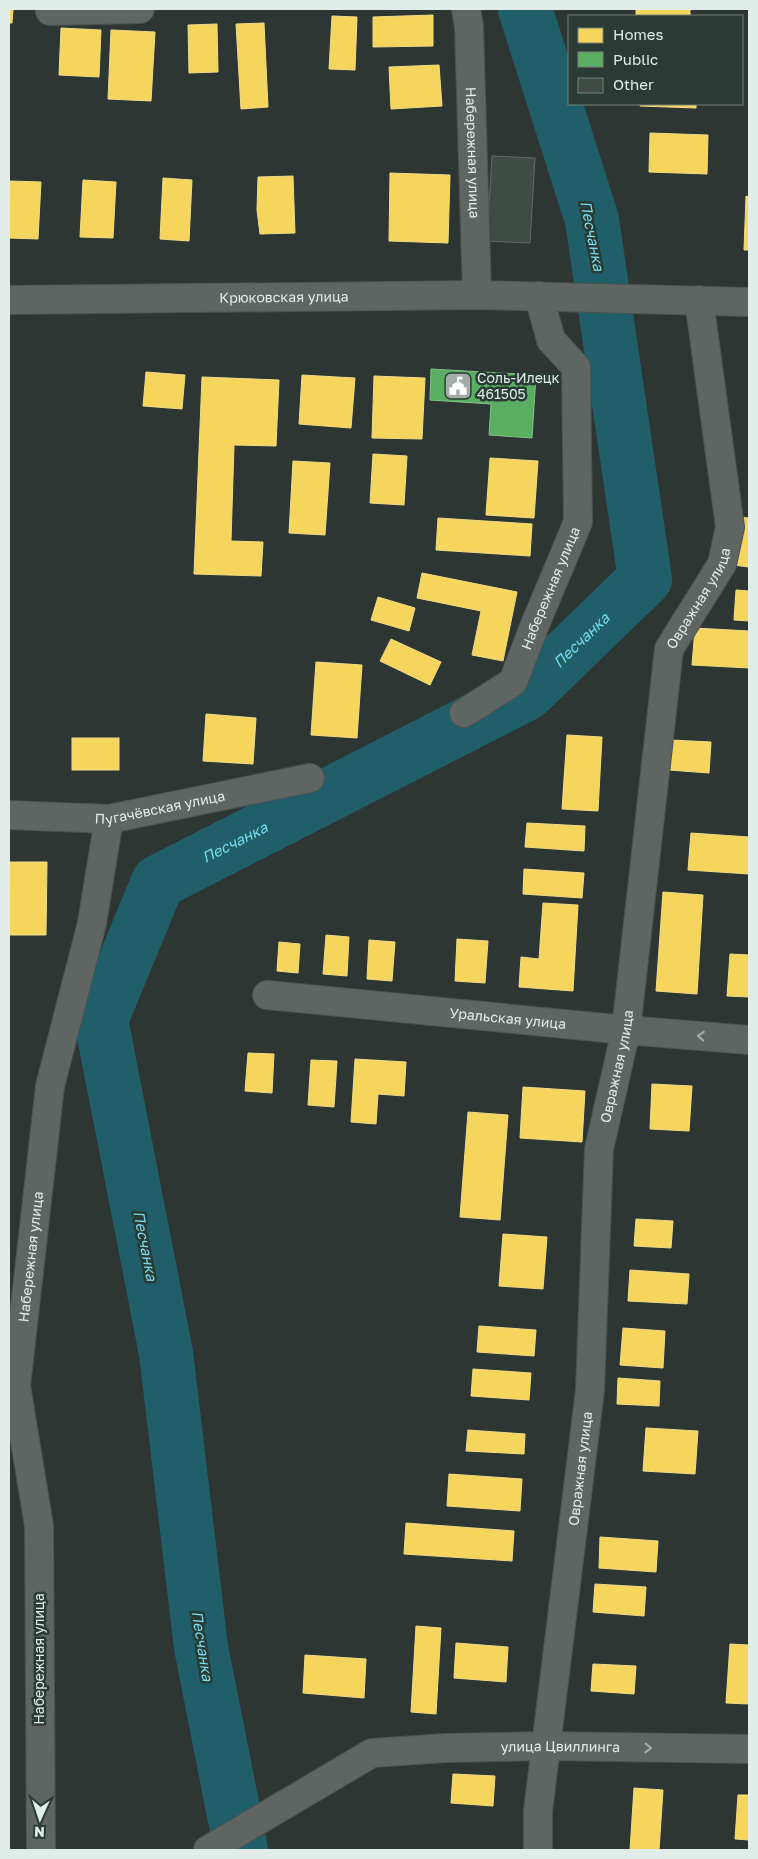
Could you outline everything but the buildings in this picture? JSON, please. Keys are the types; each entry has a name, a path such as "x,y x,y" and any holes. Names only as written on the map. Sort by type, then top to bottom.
{"street":[{"path":"50,11 140,9"},
{"name":"Набережная улица","path":"466,9 469,27 477,295"},
{"name":"Крюковская улица","path":"9,300 477,295 749,302"},
{"name":"Набережная улица","path":"464,713 513,682 578,522 576,367 551,340 549,296"},
{"name":"Овражная улица","path":"538,1850 538,1811 590,1390 599,1149 626,1030 669,649 722,564 730,527 699,300"},
{"name":"Пугачёвская улица","path":"9,815 108,819 310,778"},
{"name":"Набережная улица","path":"41,1850 38,1526 12,1386 50,1086 92,923 108,819"},
{"name":"Уральская улица","path":"268,995 626,1030 749,1040"},
{"name":"улица Цвиллинга","path":"208,1850 372,1753 446,1748 546,1746 749,1749"}],"waterway":[{"name":"Песчанка","path":"241,1850 201,1647 166,1353 101,1020 158,882 526,694 645,579 592,220 525,9"}],"place":[{"name":"Соль-Илецк 461505","path":"458,386"}]}
